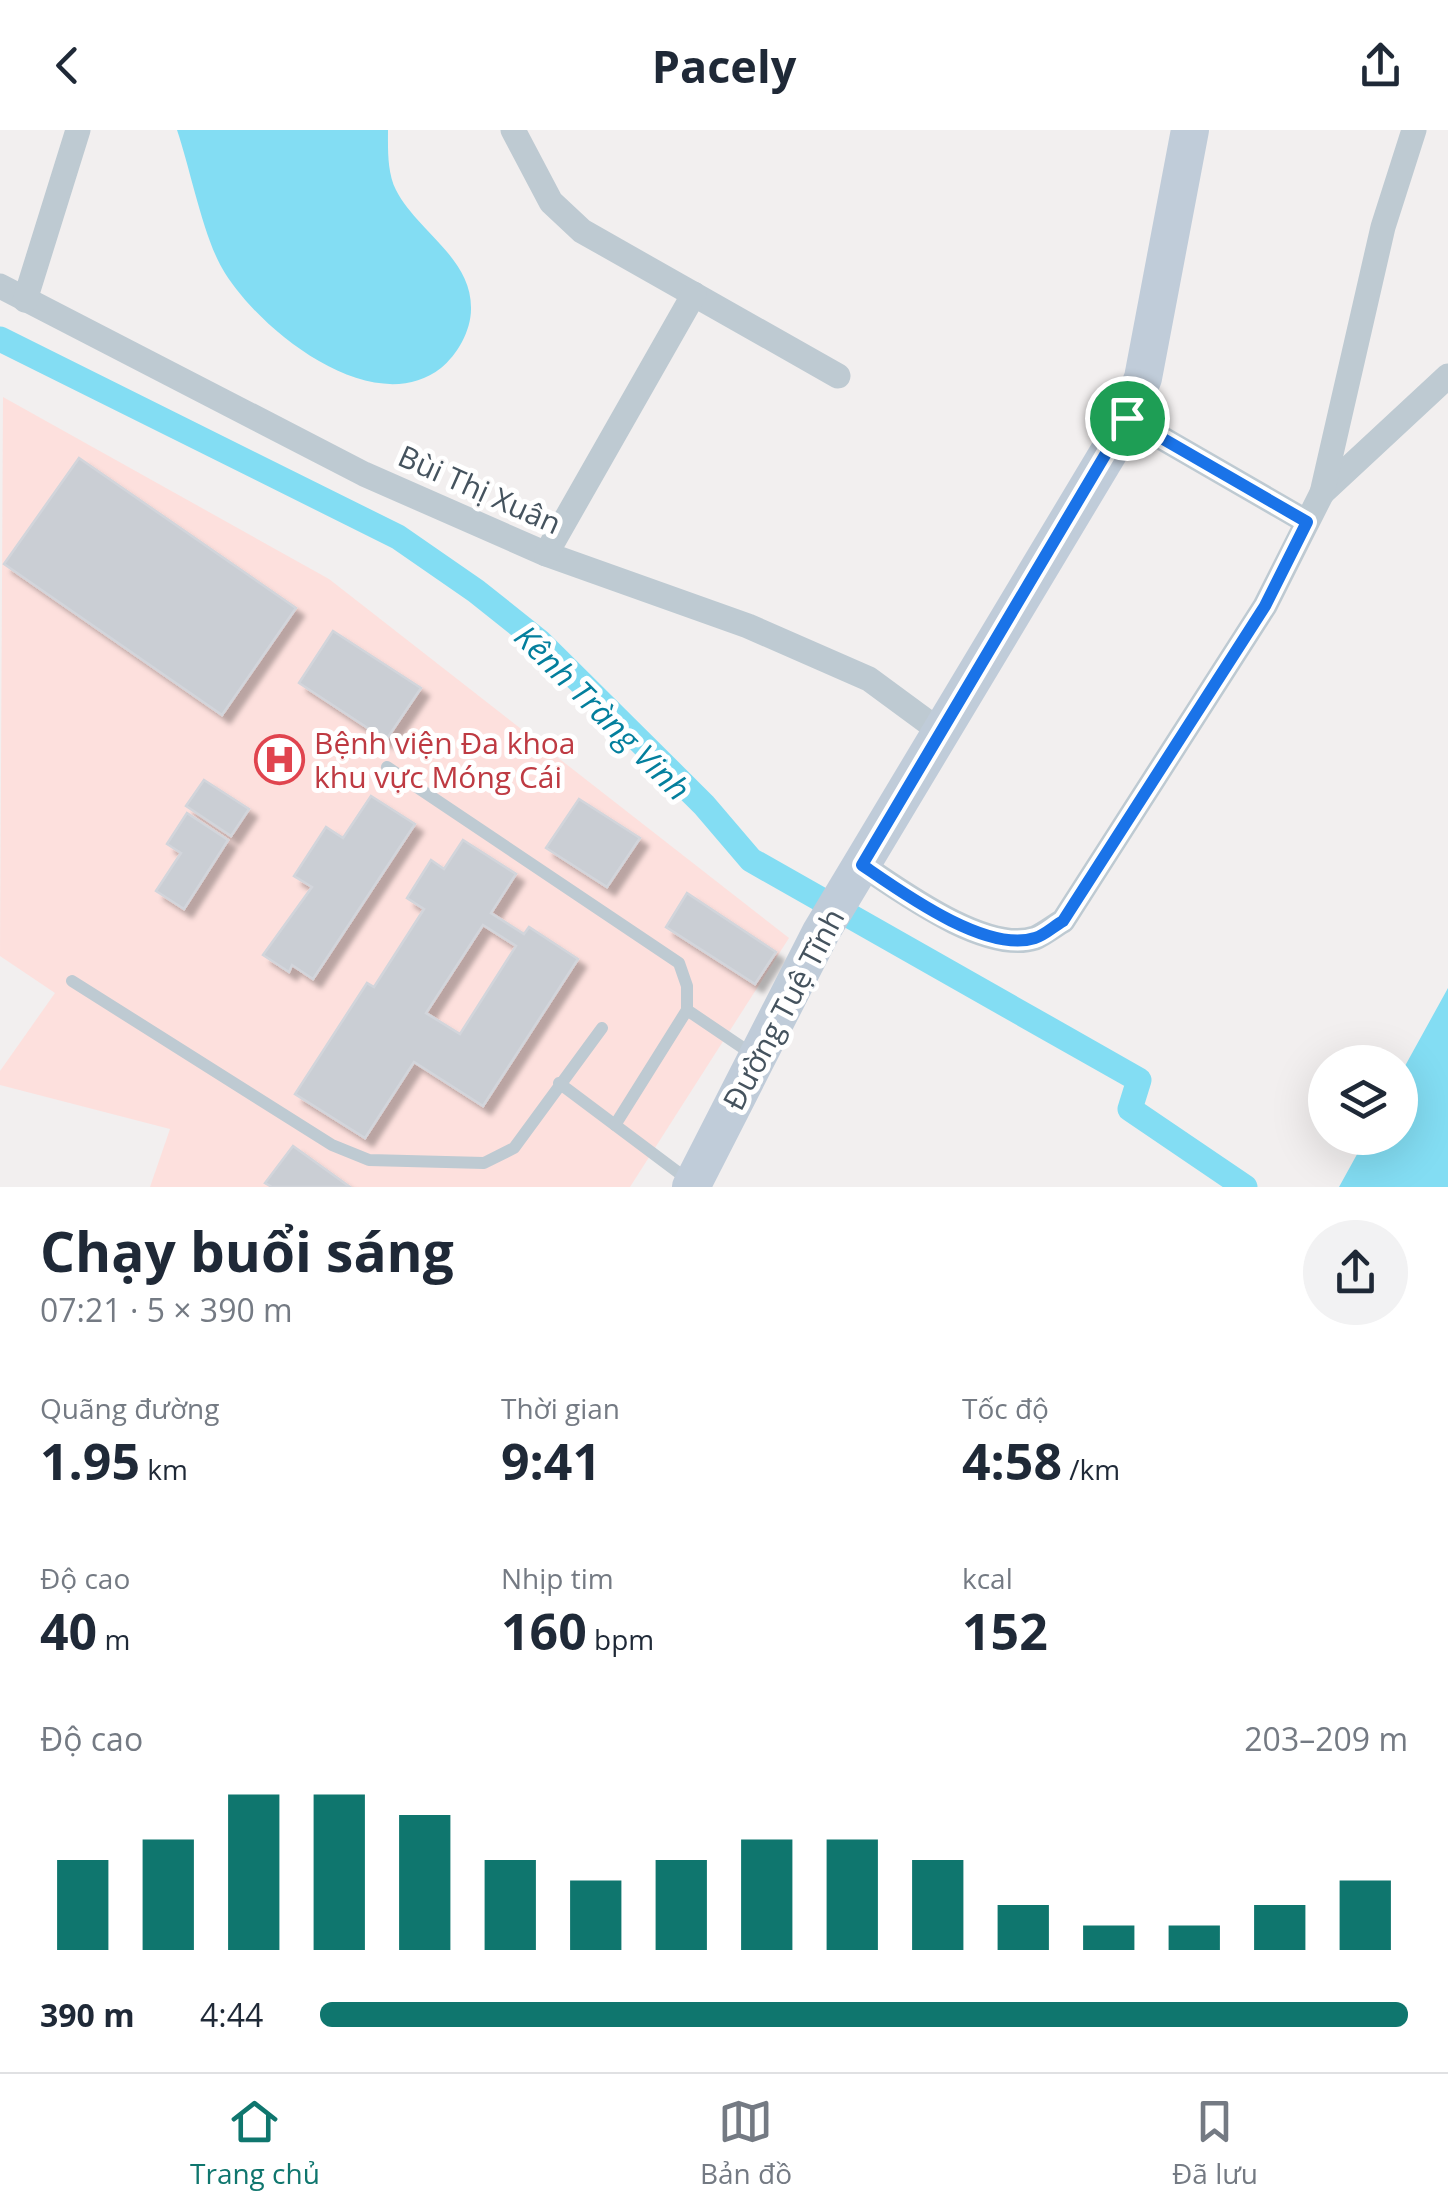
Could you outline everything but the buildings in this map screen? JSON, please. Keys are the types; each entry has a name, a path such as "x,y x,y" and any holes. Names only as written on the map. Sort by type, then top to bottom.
{"street":[{"path":"26,300 78,130"},
{"path":"513,130 551,202 582,231 838,376"},
{"name":"Đường Tuệ Tĩnh","path":"692,1185 821,932 1127,418 1143,378 1190,130"},
{"path":"861,866 915,901 997,936 1035,938 1063,921 1265,606 1322,494 1383,227 1414,130"},
{"name":"Bùi Thị Xuân","path":"0,286 364,474 546,554 748,626 869,679 941,732"},
{"path":"546,554 694,294"},
{"path":"1322,494 1448,376"},
{"path":"1127,418 1307,522"}],"lane":[{"path":"387,767 679,964 687,986 687,1010 615,1125"},
{"path":"72,982 332,1145 369,1160 484,1163 514,1148 602,1028"},
{"path":"687,1010 758,1057"},
{"path":"559,1083 692,1185"}],"shaded area":[{"name":"Bệnh viện Đa khoa khu vực Móng Cái","path":"3,397 329,579 789,938 630,1187 150,1187 170,1129 0,1085 0,1071 55,993 0,956"}],"water":[{"path":"177,130 388,130 390,168 396,190 453,260 469,291 469,326 452,356 441,368 413,382 382,384 350,376 318,361 288,340 238,292 222,268 203,220"},
{"path":"1448,988 1448,1187 1339,1187 1357,1155 1418,1155 1417,1045"}],"waterway":[{"name":"Kênh Tràng Vinh","path":"0,339 398,537 540,642 704,805 751,860 1139,1080 1130,1109 1245,1187"}],"place":[{"name":"Bệnh viện Đa khoa khu vực Móng Cái","path":"279,759"}],"route":[{"path":"1127,418 1307,522 1265,606 1063,921 1035,938 1010,940 970,928 915,901 862,865 1127,418"}]}
